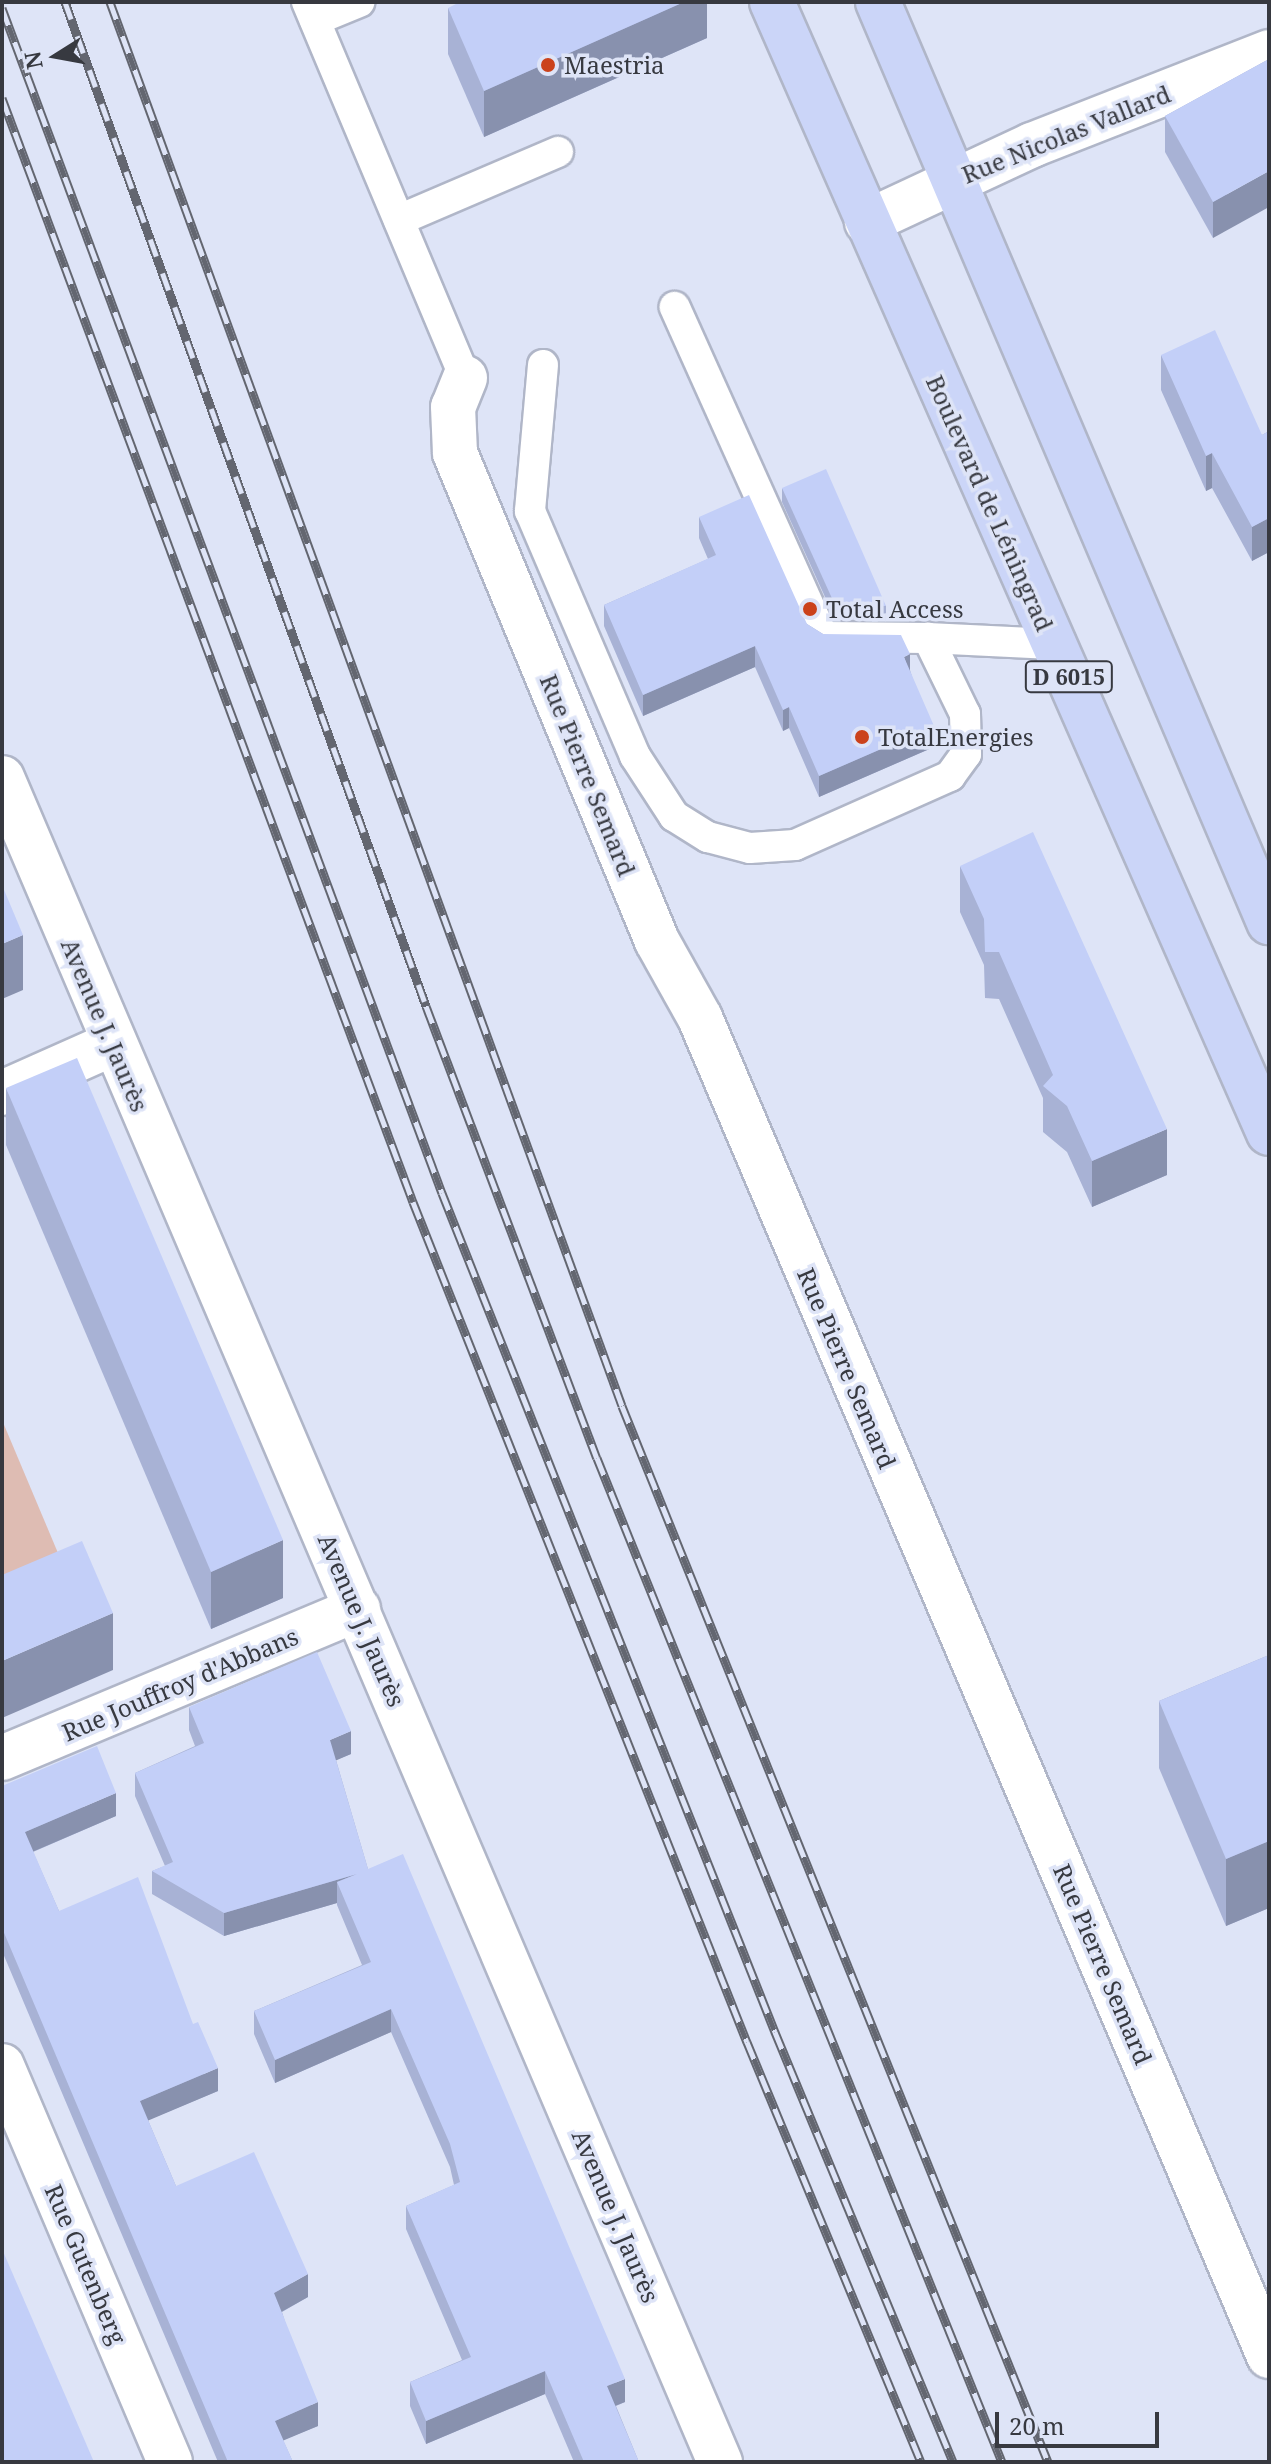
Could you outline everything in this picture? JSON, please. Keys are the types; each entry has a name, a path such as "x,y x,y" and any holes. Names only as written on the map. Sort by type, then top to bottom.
{"main road":[{"name":"Boulevard de Léningrad","path":"772,2 1052,644 1103,747 1269,1133"},
{"path":"878,2 1269,922"}],"street":[{"name":"Rue Nicolas Vallard","path":"867,222 953,180 1269,52"},
{"name":"Rue Pierre Semard","path":"465,378 453,407 461,468 657,941 700,1018 1269,2356"},
{"name":"Avenue J. Jaurès","path":"2,778 112,1044 358,1609 720,2462"},
{"path":"2,1093 112,1044"},
{"name":"Rue Jouffroy d'Abbans","path":"2,1758 358,1609"},
{"name":"Rue Gutenberg","path":"2,2066 170,2462"}],"lane":[{"path":"359,2 311,11 465,378"},
{"path":"399,220 558,152"},
{"path":"675,307 823,637 1052,644"},
{"path":"543,365 530,511 635,756 674,816 708,837 750,848 795,845 950,776 966,754 965,714 928,638"}],"shaded area":[{"path":"2,1420 58,1553 2,1576"}],"building":[{"path":"460,2 684,2 484,91 448,8"},
{"path":"1269,59 1269,171 1213,202 1165,116"},
{"path":"1215,330 1262,435 1269,431 1269,518 1252,527 1212,453 1206,456 1161,355"},
{"path":"826,469 886,606 835,605 782,488"},
{"path":"749,495 807,624 823,634 901,635 910,654 904,657 934,726 819,776 789,707 783,710 755,646 643,695 604,605 716,555 699,517"},
{"path":"1033,832 1167,1129 1092,1161 1067,1106 1043,1086 1053,1075 999,952 985,952 984,919 960,866"},
{"path":"2,885 23,935 2,944"},
{"path":"77,1058 283,1540 211,1572 6,1088"},
{"path":"82,1541 113,1613 2,1661 2,1575"},
{"path":"317,1652 351,1731 330,1740 368,1869 403,1854 625,2379 607,2386 639,2462 584,2462 545,2371 426,2421 410,2382 471,2357 406,2206 460,2182 450,2144 391,2009 275,2060 254,2011 371,1962 337,1882 357,1874 224,1913 152,1871 173,1862 135,1773 204,1743 189,1707"},
{"path":"1269,1655 1269,1841 1226,1859 1159,1701"},
{"path":"97,1746 116,1793 25,1832 59,1911 138,1877 193,2024 198,2022 218,2068 140,2101 176,2186 254,2152 308,2274 274,2293 318,2402 275,2421 293,2462 228,2462 2,1928 2,1786"},
{"path":"2,2249 94,2462 2,2462"}],"railway":[{"path":"65,2 426,1006 597,1458 1002,2462"},
{"path":"110,2 622,1406 1048,2462"},
{"path":"2,8 442,1193 775,2032 953,2462"},
{"path":"2,98 413,1202 747,2042 921,2462"}],"place":[{"name":"Maestria","path":"548,65"},
{"name":"Total Access","path":"810,609"},
{"name":"TotalEnergies","path":"862,737"}]}
